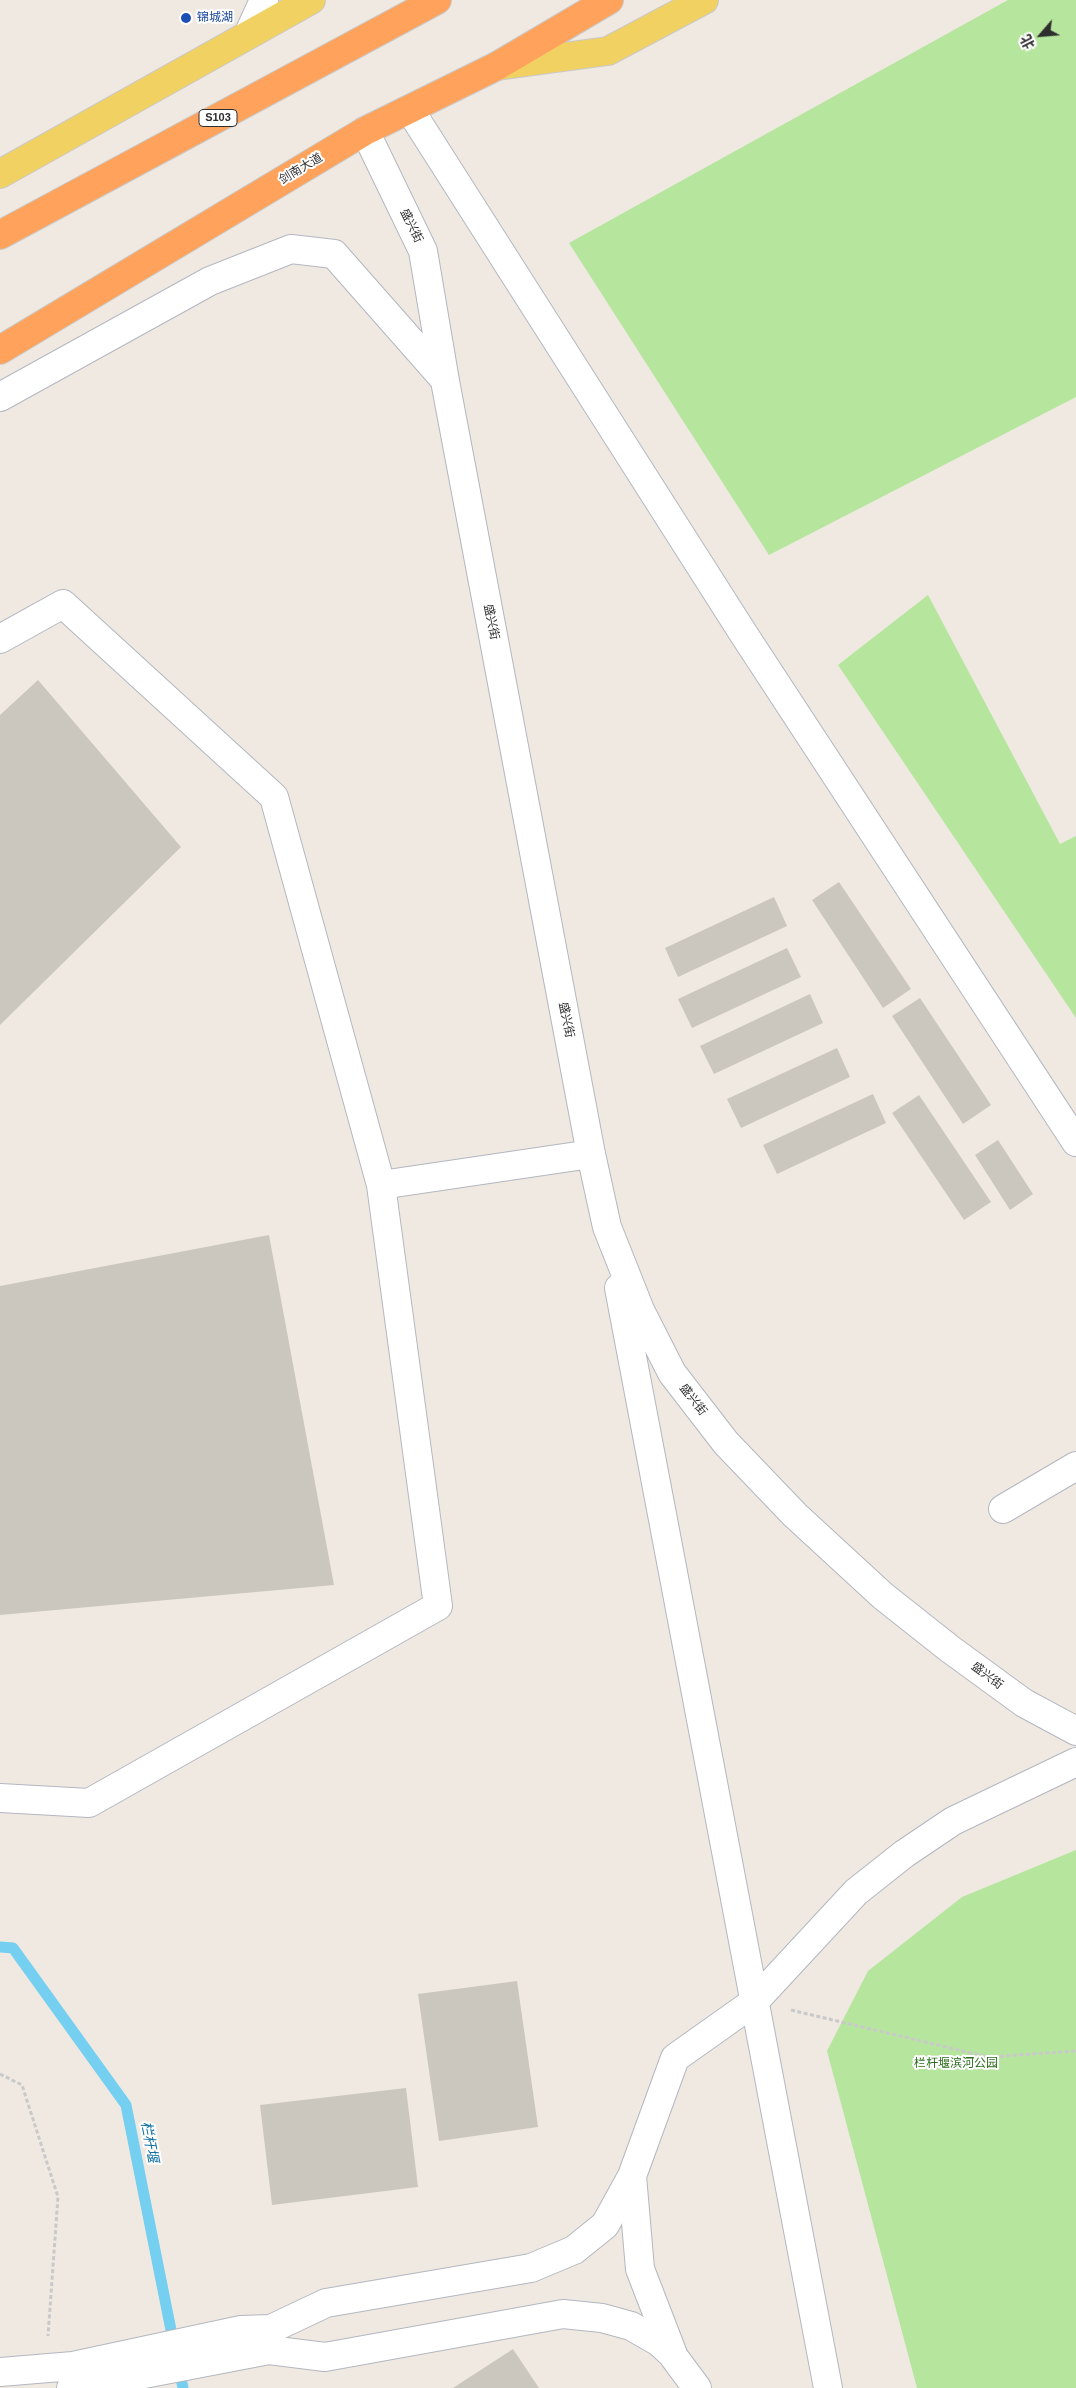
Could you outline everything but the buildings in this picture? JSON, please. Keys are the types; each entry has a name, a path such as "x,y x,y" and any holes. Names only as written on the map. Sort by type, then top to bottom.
{"highway":[{"name":"S103","path":"0,235 437,0"},
{"name":"剑南大道","path":"0,350 365,131 497,66 609,0"}],"main road":[{"path":"0,174 311,0"},
{"path":"497,66 608,51 704,0"}],"street":[{"path":"248,35 264,0"},
{"path":"410,110 743,633 1076,1142"},
{"name":"盛兴街","path":"365,131 423,251 445,381 591,1154 607,1227 640,1310 672,1373 733,1450 795,1516 883,1596 1024,1703 1076,1731"},
{"path":"0,397 210,281 291,249 334,254 445,381"},
{"path":"0,639 63,604 274,797 381,1185 438,1606 89,1803 0,1798"},
{"path":"381,1185 591,1154"},
{"path":"607,1227 828,2388"},
{"path":"1003,1509 1076,1466"},
{"path":"0,2372 46,2370 73,2380 244,2342 326,2302 531,2268 574,2250 605,2225 632,2176 675,2058 754,2002 856,1892 904,1854 953,1821 1076,1762"},
{"path":"632,2176 640,2269 674,2356"},
{"path":"244,2342 269,2350 325,2357 563,2314 602,2318 631,2326 659,2342 674,2356 697,2388"}],"path":[{"path":"754,2002 988,2057 1076,2051"},
{"path":"0,2074 22,2085 58,2197 46,2370"}],"green space":[{"path":"1008,0 1076,0 1076,397 769,555 569,243"},
{"path":"928,595 1060,844 1076,836 1076,1018 838,665"},
{"name":"栏杆堰滨河公园","path":"1076,1850 1076,2388 917,2388 827,2051 868,1971 962,1897"}],"waterway":[{"name":"栏杆堰","path":"0,1947 13,1948 126,2105 174,2345"},
{"name":"栏杆堰","path":"179,2368 183,2388"}],"place":[{"name":"锦城湖","path":"186,18"}]}
